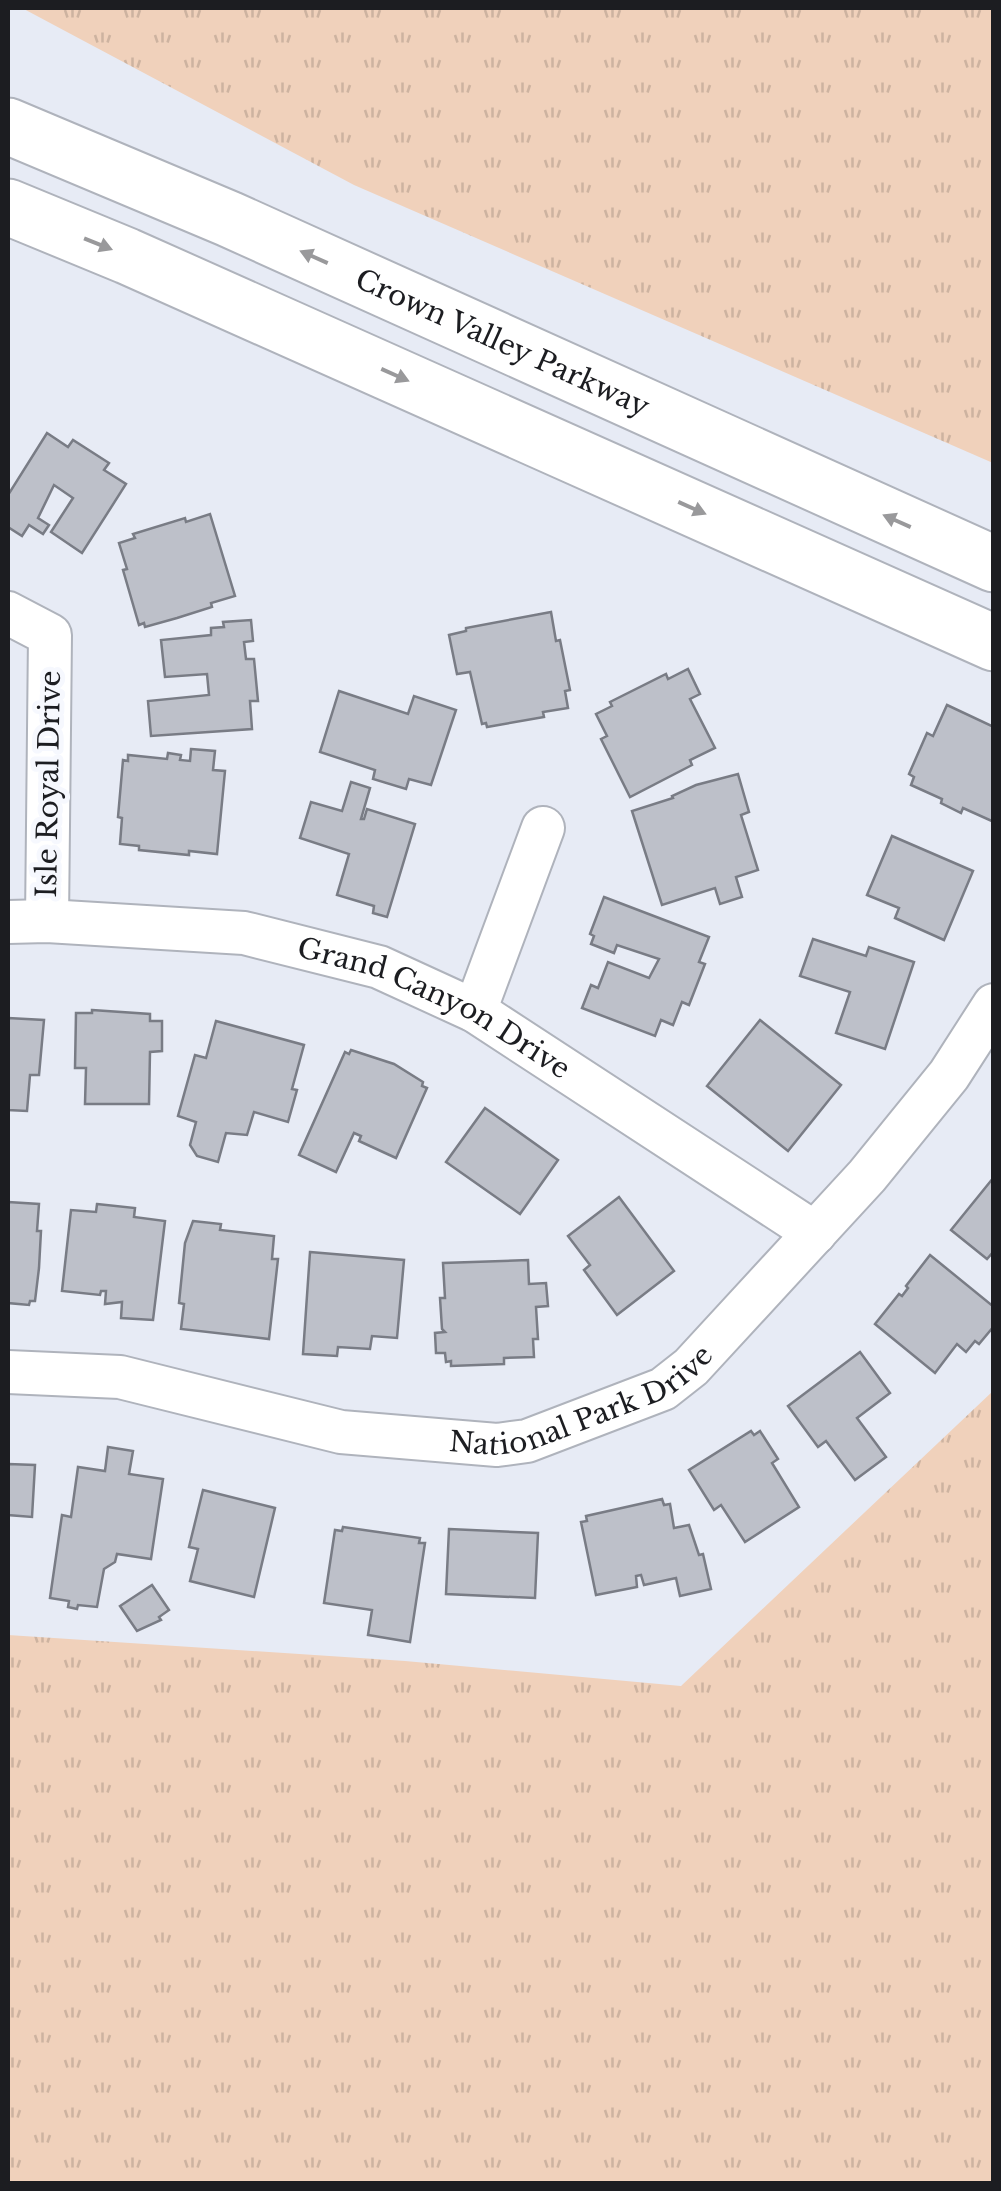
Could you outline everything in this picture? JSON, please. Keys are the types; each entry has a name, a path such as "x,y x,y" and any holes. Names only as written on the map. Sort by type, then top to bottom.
{"main road":[{"name":"Crown Valley Parkway","path":"8,126 228,219 991,567"},
{"path":"8,207 127,256 994,643"}],"street":[{"name":"Isle Royal Drive","path":"8,613 50,635 27,921"},
{"path":"475,1010 543,828"},
{"name":"Grand Canyon Drive","path":"27,921 244,933 380,968 475,1010 815,1233"},
{"name":"National Park Drive","path":"8,1372 120,1377 341,1432 498,1445 528,1441 676,1380 867,1176 949,1075 994,1005"}],"green space":[{"path":"22,8 993,8 993,463 354,185"},
{"path":"993,1391 993,2183 8,2183 8,1635 405,1661 681,1686"}],"building":[{"path":"47,433 68,447 73,440 109,463 104,470 126,484 82,553 51,532 73,498 54,485 38,518 49,525 43,534 29,525 22,536 8,527 8,495"},
{"path":"210,514 235,596 177,618 145,627 144,623 139,625 119,543 135,538 133,534"},
{"path":"551,612 570,690 565,691 568,708 543,712 544,717 487,727 482,724 470,672 457,674 449,635 466,628"},
{"path":"251,620 253,641 244,642 246,659 254,659 258,701 250,701 252,729 151,736 148,701 209,695 207,674 165,677 161,640 211,635 211,628 224,627 223,622"},
{"path":"688,669 700,694 690,699 715,748 690,760 692,765 630,797 601,739 607,736 596,714 612,706 610,702 666,674 668,679"},
{"path":"339,691 408,714 414,696 456,710 431,785 409,779 406,789 373,779 375,770 320,752"},
{"path":"947,705 994,727 994,822 963,808 961,813 911,785 914,777 909,774 927,733 933,736"},
{"path":"191,749 215,751 213,770 225,771 217,854 139,850 139,846 120,844 123,760 128,761 128,755 167,759 168,753 190,761"},
{"path":"738,774 749,812 741,815 758,870 736,877 742,897 720,904 715,888 662,905 632,811 673,798 696,785"},
{"path":"351,782 370,788 361,819 367,809 415,824 387,917 373,913 374,906 337,895 349,854 300,838 311,802 342,811"},
{"path":"892,836 973,871 944,940 895,918 899,908 867,895"},
{"path":"604,897 709,937 699,962 705,964 689,1005 682,1002 673,1025 661,1020 655,1036 582,1008 591,985 598,988 608,962 649,978 659,959 617,945 614,953 591,944 594,936 590,934"},
{"path":"813,939 866,956 869,947 914,962 885,1049 836,1033 850,992 800,976"},
{"path":"92,1010 150,1014 150,1021 162,1021 162,1051 150,1052 149,1104 85,1104 86,1068 75,1068 76,1013"},
{"path":"8,1018 44,1020 39,1075 30,1075 27,1111 8,1110"},
{"path":"760,1020 841,1085 788,1151 707,1086"},
{"path":"216,1021 304,1045 288,1122 254,1112 247,1135 226,1133 218,1162 197,1156 190,1145 196,1122 178,1116 195,1055 206,1058"},
{"path":"351,1050 394,1064 427,1088 396,1158 359,1141 361,1136 354,1133 336,1172 299,1155 345,1052 349,1054"},
{"path":"485,1108 558,1160 520,1214 446,1162"},
{"path":"994,1177 994,1251 987,1259 951,1230"},
{"path":"619,1197 674,1271 617,1315 584,1270 590,1265 568,1236"},
{"path":"8,1202 39,1204 39,1268 35,1301 29,1305 8,1303"},
{"path":"97,1204 135,1208 134,1217 165,1221 153,1320 121,1318 122,1302 105,1304 106,1291 100,1295 62,1291 71,1210 96,1212"},
{"path":"193,1221 221,1224 220,1230 274,1236 272,1259 278,1259 269,1339 181,1329 184,1304 179,1303 185,1243"},
{"path":"310,1252 404,1260 397,1338 372,1336 370,1349 338,1347 337,1356 303,1354"},
{"path":"930,1255 994,1307 994,1326 979,1344 975,1341 966,1352 957,1344 935,1373 875,1324 899,1294 902,1296"},
{"path":"528,1260 529,1284 546,1283 548,1306 536,1307 538,1339 533,1339 534,1357 504,1358 504,1364 451,1366 445,1353 436,1353 435,1333 445,1332 440,1298 445,1298 443,1263"},
{"path":"860,1352 890,1393 857,1418 886,1457 855,1480 826,1441 818,1447 788,1406"},
{"path":"751,1431 754,1435 760,1431 778,1459 772,1463 799,1507 745,1542 721,1505 714,1510 689,1470"},
{"path":"108,1447 133,1451 129,1474 163,1479 151,1559 117,1554 115,1562 104,1569 97,1607 78,1605 77,1609 68,1607 69,1601 50,1598 62,1515 71,1517 78,1467 105,1471"},
{"path":"8,1464 35,1465 32,1517 8,1515"},
{"path":"203,1490 275,1508 254,1597 190,1581 198,1549 189,1547"},
{"path":"662,1499 664,1505 670,1504 674,1528 689,1525 699,1555 703,1554 711,1589 680,1596 676,1578 644,1585 641,1575 636,1576 637,1587 596,1595 581,1522 587,1521 586,1516"},
{"path":"343,1527 420,1538 419,1543 425,1543 410,1642 368,1635 372,1610 324,1603 335,1530 342,1531"},
{"path":"449,1529 538,1533 535,1598 446,1594"},
{"path":"152,1585 169,1610 159,1617 161,1620 137,1631 120,1606"}]}
